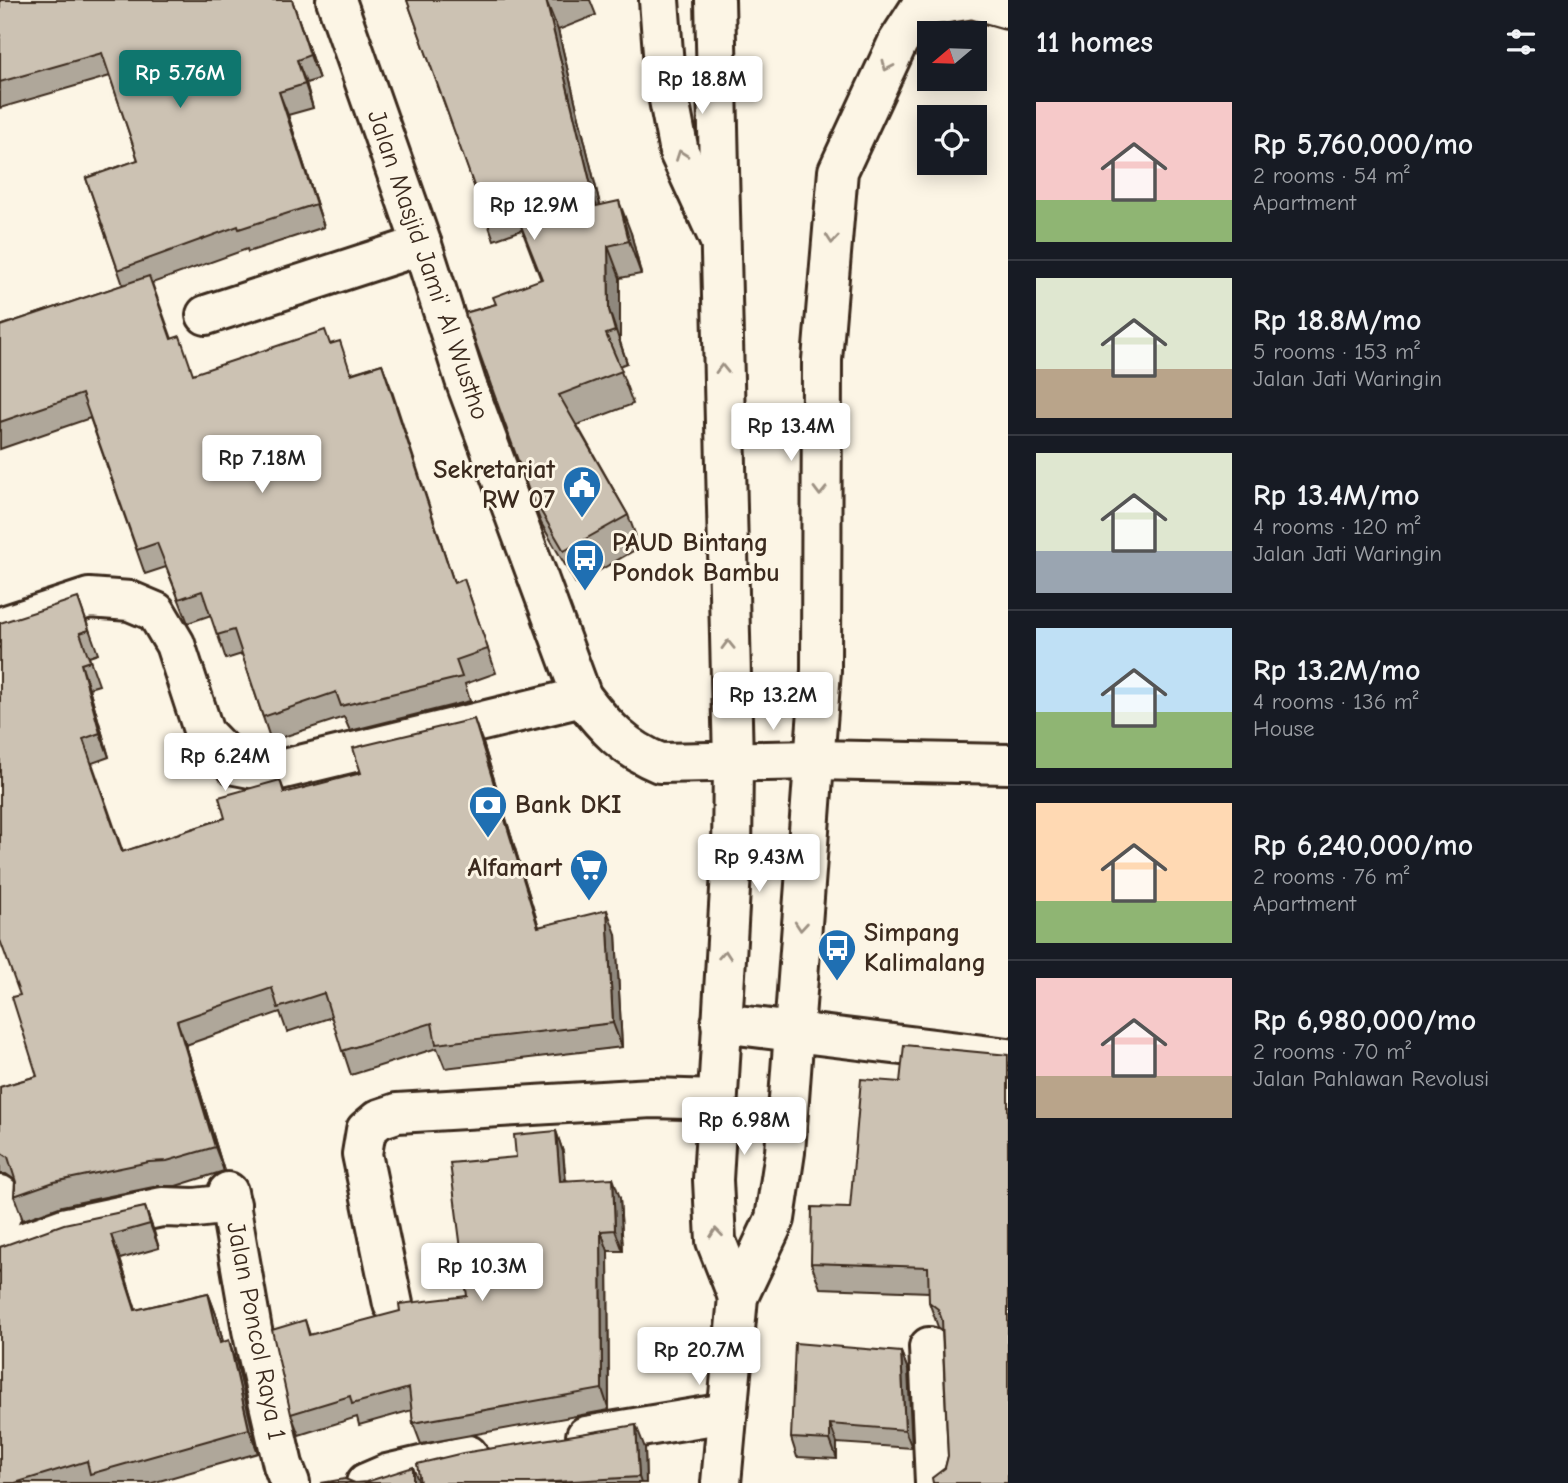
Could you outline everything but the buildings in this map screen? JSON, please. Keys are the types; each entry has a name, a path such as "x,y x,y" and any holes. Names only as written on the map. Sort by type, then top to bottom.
{"street":[{"name":"Jalan Masjid Jami' Al Wustho","path":"336,0 422,245 466,383 582,697 610,733 637,754 660,763 815,760 1008,764"},
{"path":"659,0 665,79 679,152 719,239"},
{"path":"715,0 733,762 732,855 713,1180 716,1241 738,1297"},
{"path":"720,1483 738,1297 775,1219 785,1152 821,670 822,360 838,172 898,42 923,3 967,0"},
{"path":"976,0 1008,9"},
{"path":"206,315 422,245"},
{"path":"0,627 89,598 130,601 156,612 174,644 204,733 235,765 261,771 271,772 582,697"},
{"path":"721,1023 1008,1058"},
{"path":"393,1304 362,1154 366,1130 379,1119 397,1113 652,1098 717,1100"},
{"path":"0,1195 3,1210 0,1219"},
{"name":"Jalan Poncol Raya 1","path":"0,1251 67,1227 162,1207 195,1208 230,1198 252,1330 283,1465 290,1483"},
{"path":"929,1347 934,1483"},
{"path":"549,1442 726,1413"},
{"path":"366,1483 387,1474 508,1449"}],"place":[{"name":"Sekretariat RW 07","path":"582,519"},
{"name":"PAUD Bintang Pondok Bambu","path":"585,592"},
{"name":"Bank DKI","path":"488,839"},
{"name":"Alfamart","path":"589,902"},
{"name":"Simpang Kalimalang","path":"837,982"}]}
